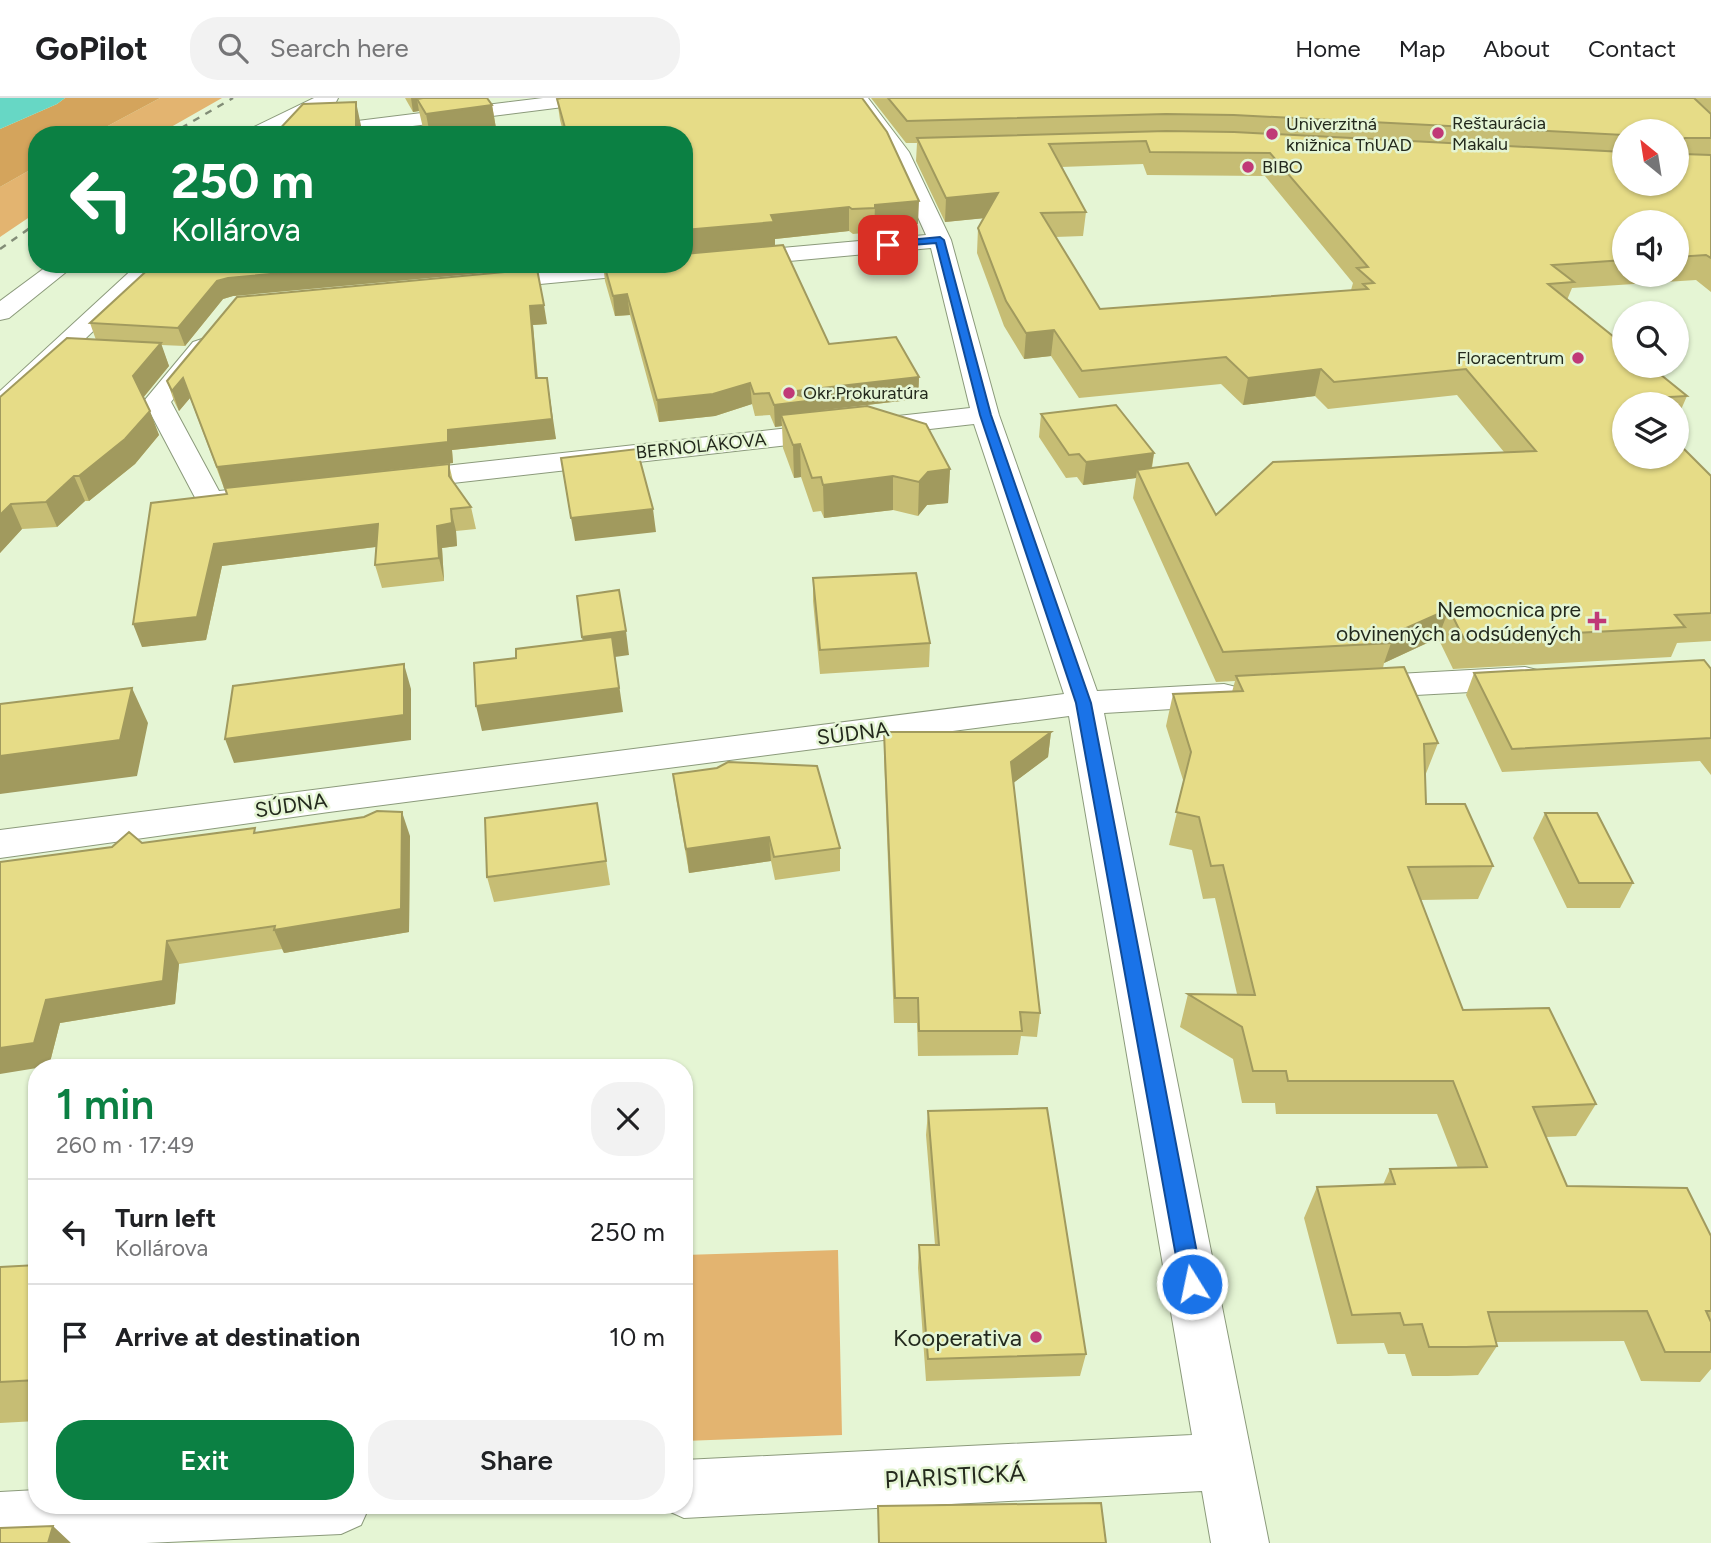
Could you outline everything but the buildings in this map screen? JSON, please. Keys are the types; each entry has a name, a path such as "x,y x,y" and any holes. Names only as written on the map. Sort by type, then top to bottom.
{"street":[{"path":"271,126 329,98"},
{"path":"369,126 587,98"},
{"path":"859,98 910,152 940,240 985,415 1084,703 1240,1543"},
{"path":"693,263 940,240"},
{"path":"0,313 53,273"},
{"path":"0,405 143,273"},
{"path":"456,285 585,273"},
{"path":"218,326 181,356 157,401 210,501 279,493"},
{"path":"62,350 92,352"},
{"name":"BERNOLÁKOVA","path":"374,482 985,415"},
{"path":"1336,689 1558,676"},
{"name":"SÚDNA","path":"0,844 1084,703 1252,694"},
{"name":"PIARISTICKÁ","path":"693,1489 1225,1462"},
{"path":"0,1521 149,1514"}],"shaded area":[{"path":"65,98 160,98 108,126 28,126 28,171 0,187 0,129"},
{"path":"160,98 222,98 173,126 108,126"},
{"path":"28,171 28,218 0,237 0,187"},
{"path":"838,1250 842,1435 693,1441 693,1255"}],"water":[{"path":"0,98 65,98 0,129"}],"railway":[{"path":"185,126 233,98"},
{"path":"0,249 28,229"}],"place":[{"name":"Reštaurácia Makalu","path":"1438,133"},
{"name":"Univerzitná knižnica TnUAD","path":"1272,134"},
{"name":"BIBO","path":"1248,167"},
{"name":"Floracentrum","path":"1578,358"},
{"name":"Okr.Prokuratúra","path":"789,393"},
{"name":"Nemocnica pre obvinených a odsúdených","path":"1597,621"},
{"name":"Kooperativa","path":"1036,1337"}],"route":[{"path":"888,245 940,240 985,415 1084,703 1192,1284"}]}
